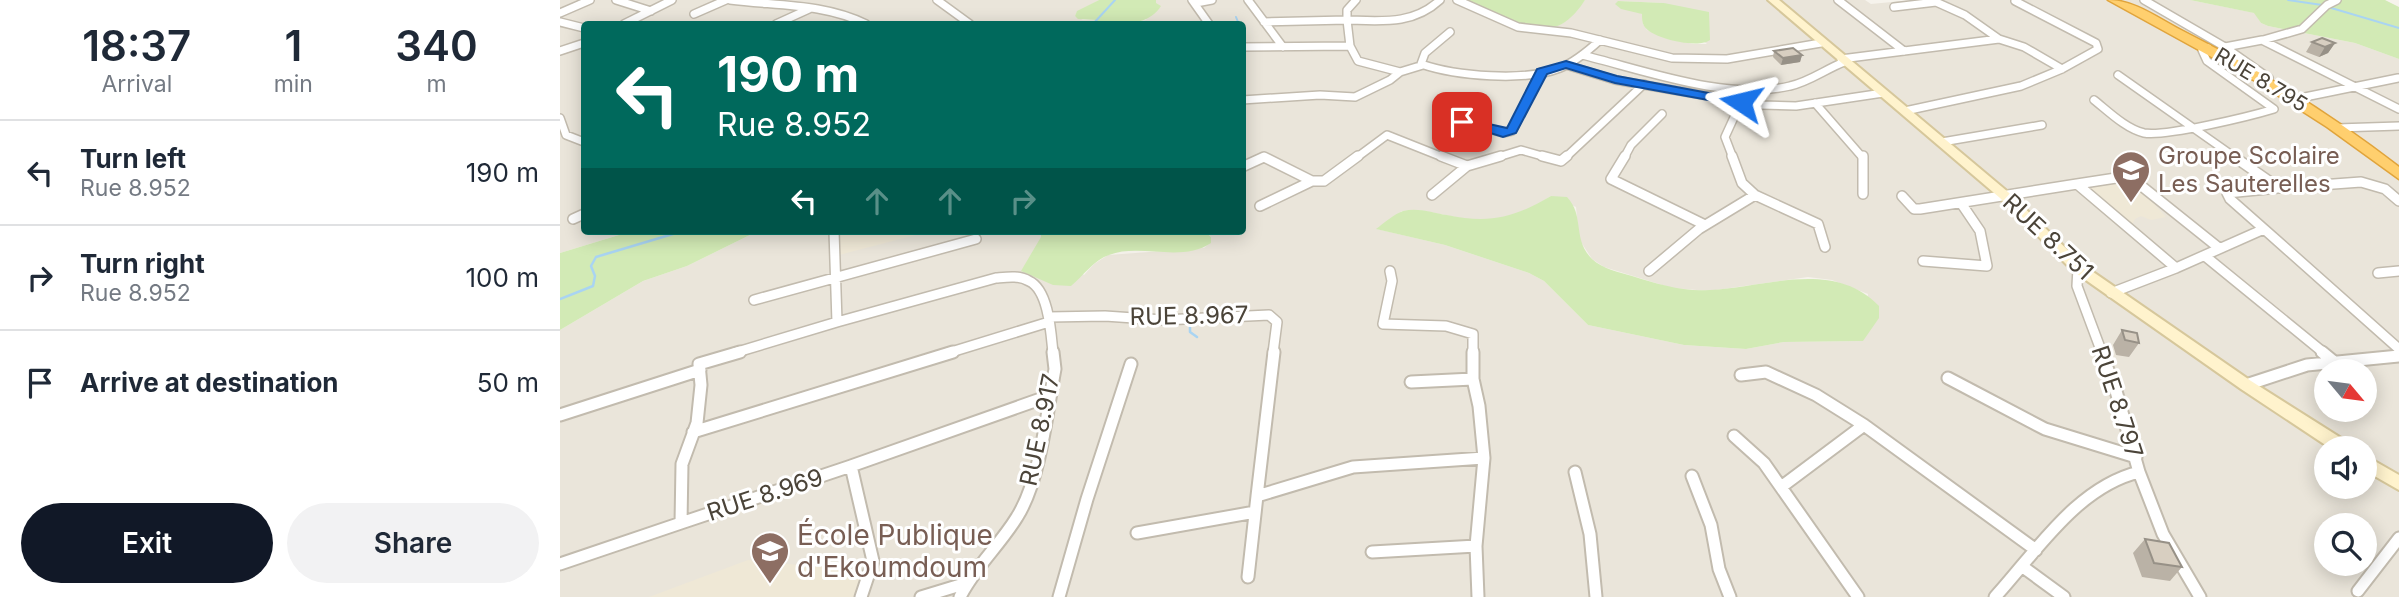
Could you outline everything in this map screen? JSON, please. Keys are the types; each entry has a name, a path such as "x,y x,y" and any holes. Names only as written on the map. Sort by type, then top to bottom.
{"highway":[{"name":"RUE 8.795","path":"2114,0 2208,48 2295,99 2398,173"}],"main road":[{"name":"RUE 8.751","path":"1773,0 2004,195 2078,268 2325,436"},
{"path":"2377,469 2399,482"}],"street":[{"path":"560,13 590,0"},
{"path":"616,0 651,11"},
{"path":"631,21 672,0"},
{"path":"694,14 728,0 840,13 859,21"},
{"path":"937,0 966,21"},
{"path":"1207,21 1194,2 1212,0"},
{"path":"1248,0 1283,47"},
{"path":"1356,0 1347,10 1347,20 1350,46 1357,61 1400,72"},
{"path":"1264,22 1416,18 1429,12 1440,0"},
{"path":"1457,0 1518,27 1571,33 1654,55 1708,61 1821,43"},
{"path":"1838,0 1903,51"},
{"path":"2144,0 2225,47 2269,78 2267,82"},
{"path":"2225,47 2291,34 2306,27 2323,6 2337,0"},
{"path":"1894,7 1929,1 1938,3 1986,26 1998,39"},
{"path":"1905,111 2021,86 2062,69 2099,46 2015,1"},
{"path":"783,21 810,9"},
{"path":"642,16 646,21"},
{"path":"560,22 581,27"},
{"path":"1423,65 1421,61 1425,53 1450,32"},
{"path":"1582,55 1708,84 1775,88 1799,83 1843,60 1998,39 2024,47 2062,69"},
{"path":"1246,100 1320,95 1355,97 1384,84 1400,72 1423,65 1464,73 1541,72 1566,65 1600,40"},
{"path":"2262,40 2399,109"},
{"path":"560,51 581,44"},
{"path":"1246,47 1350,46"},
{"path":"2094,100 2124,122 2147,133 2229,120 2274,109 2207,61 2202,50 2208,48"},
{"path":"1566,65 1601,76 1741,102 1796,106 1883,93"},
{"path":"1462,122 1503,133 1512,131 1541,72"},
{"path":"2118,75 2279,188"},
{"path":"2295,99 2398,78"},
{"path":"1432,195 1467,166 1521,150 1561,161 1644,84"},
{"path":"1741,102 1726,140 1742,183 1755,195 1818,224 1825,247"},
{"path":"1815,103 1830,123 1863,156 1863,194"},
{"path":"1662,114 1632,145 1611,179 1703,224"},
{"path":"560,118 566,135 581,141"},
{"path":"1942,142 2042,125"},
{"path":"2337,128 2399,126"},
{"path":"1246,165 1264,157 1318,182 1332,178 1387,135 1467,166"},
{"path":"1902,196 1917,209 2124,176 2135,178 2219,248"},
{"path":"1260,206 1311,181"},
{"path":"2399,201 2385,189 2361,182 2227,193 2230,199 2399,349"},
{"path":"2077,184 2176,268"},
{"path":"1649,271 1703,224 1724,209 1755,195"},
{"path":"1923,261 1984,267 1987,265 1987,248 1979,222 1961,203"},
{"path":"573,219 581,215"},
{"path":"2111,293 2264,229"},
{"path":"560,415 700,370 699,364 837,322 834,280 837,235"},
{"path":"754,300 976,239"},
{"path":"2204,256 2331,359"},
{"name":"RUE 8.797","path":"1995,597 2036,550 2105,485 2119,477 2140,472 2116,391 2077,285 2078,268"},
{"path":"1390,271 1392,281 1383,324 1446,326 1473,334 1473,379 1485,458 1476,547 1479,597"},
{"path":"2378,273 2399,271"},
{"name":"RUE 8.917","path":"837,322 996,278 1017,277 1031,281 1040,290 1049,320 1055,369 1028,493 1018,516 967,583 960,597"},
{"name":"RUE 8.967","path":"1049,320 1105,316 1163,320 1269,315 1275,318 1277,323 1257,496"},
{"path":"693,432 1049,320"},
{"path":"2359,359 2399,356"},
{"path":"1059,597 1087,499 1131,364"},
{"path":"2246,385 2314,364"},
{"name":"RUE 8.969","path":"700,370 700,405 682,464 681,523 851,466 873,561 861,597"},
{"path":"1741,375 1766,372 1775,374 1864,425 2036,550"},
{"path":"1948,378 2045,429 2136,457"},
{"path":"1411,382 1473,379"},
{"path":"851,466 1049,396"},
{"path":"1781,487 1864,425"},
{"path":"1734,436 1756,453 1858,597"},
{"path":"1248,577 1257,496 1353,467 1485,458"},
{"path":"1575,471 1587,510 1593,545 1596,597"},
{"path":"2140,472 2163,534 2200,597"},
{"path":"1692,476 1711,525 1719,569 1730,597"},
{"path":"1137,533 1255,512"},
{"path":"560,564 681,523"},
{"path":"2358,591 2399,538"},
{"path":"1372,552 1476,547"},
{"path":"2023,567 2064,597"},
{"path":"921,597 967,583"}],"shaded area":[{"path":"560,0 1099,0 1077,12 1075,16 1083,20 1098,20 1096,21 581,21 581,235 619,235 560,253"},
{"path":"1156,0 1464,0 1531,26 1548,27 1562,24 1585,0 1865,0 1871,4 1912,0 2190,0 2255,13 2261,23 2268,26 2355,43 2399,59 2399,597 560,597 560,330 643,281 687,266 750,235 1041,235 1084,275 1108,255 1204,248 1210,243 1209,235 1246,235 1246,21 1140,21 1146,20","holes":["1618,1 1664,3 1707,44 1668,39 1647,30 1642,14","1551,196 1576,207 1579,239 1592,259 1604,267 1672,288 1709,291 1808,277 1832,280 1868,294 1863,341 1784,342 1746,349 1684,345 1588,325 1544,281 1529,273 1445,245 1377,229 1402,211 1419,210 1466,219 1500,219 1528,210"]},
{"name":"Groupe Scolaire Les Sauterelles","path":"2131,182 2161,204 2155,205 2166,217 2151,220 2141,216 2135,219 2131,227 2088,187"},
{"path":"838,235 916,235 835,256 835,238"},
{"name":"École Publique d'Ekoumdoum","path":"748,560 864,571 854,597 649,597"}],"green space":[{"path":"1099,0 1156,0 1161,6 1141,21 1078,19 1075,16 1077,11"},
{"path":"1464,0 1585,0 1562,24 1539,28 1512,21"},
{"path":"2190,0 2385,0 2399,7 2399,59 2355,43 2268,26 2261,23 2254,13"},
{"path":"1618,1 1664,3 1709,12 1710,40 1704,43 1686,43 1665,39 1644,26 1642,14 1621,9 1615,4"},
{"path":"1551,196 1567,197 1576,212 1582,244 1586,251 1592,259 1611,270 1690,290 1821,279 1842,283 1861,292 1879,306 1879,318 1863,341 1784,342 1746,349 1684,345 1588,325 1544,281 1529,273 1445,245 1376,229 1403,211 1420,210 1462,218 1489,219 1525,210"},
{"path":"619,235 750,235 687,266 643,281 560,330 560,253"},
{"path":"1209,235 1211,243 1187,252 1134,251 1109,255 1094,264 1071,286 1053,285 1021,271 1041,237"}],"building":[{"path":"2322,38 2335,43 2325,47 2312,42"},
{"path":"1793,48 1802,55 1783,58 1774,51"},
{"path":"2122,330 2137,333 2139,343 2125,340"},
{"path":"2145,539 2169,543 2182,567 2154,563"}],"waterway":[{"path":"1096,21 1115,0"},
{"path":"2288,0 2322,5"},
{"path":"2328,7 2399,28"},
{"path":"1236,17 1238,21"},
{"path":"560,299 593,286 595,276 591,266 596,257 670,235"},
{"path":"1190,313 1190,332 1197,337"}],"place":[{"name":"Groupe Scolaire Les Sauterelles","path":"2131,204"},
{"name":"École Publique d'Ekoumdoum","path":"770,585"}],"route":[{"path":"1462,122 1503,133 1512,131 1541,72 1566,65 1615,79 1741,102"}]}
